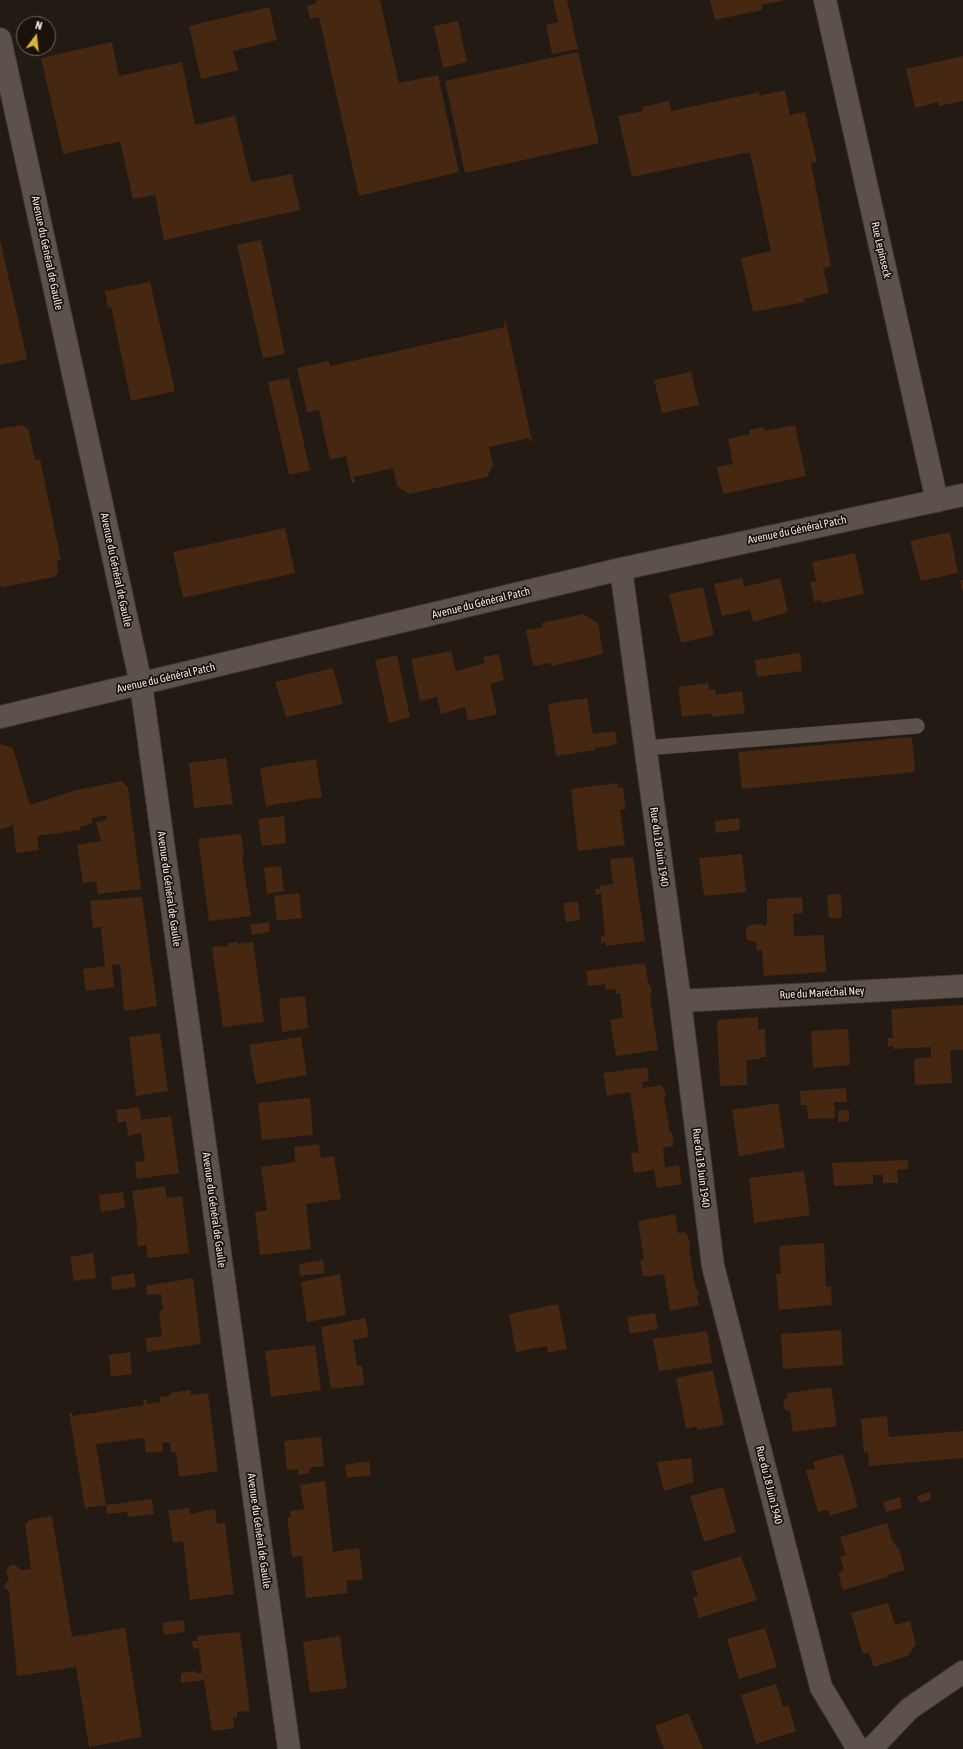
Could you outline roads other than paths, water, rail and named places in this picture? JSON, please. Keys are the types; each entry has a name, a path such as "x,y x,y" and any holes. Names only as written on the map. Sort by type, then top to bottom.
{"street":[{"name":"Rue Lepinseck","path":"825,0 937,500"},
{"name":"Avenue du Général de Gaulle","path":"0,39 141,684 289,1749"},
{"name":"Avenue du Général Patch","path":"0,717 621,569 963,495"},
{"name":"Rue du 18 Juin 1940","path":"621,569 680,1001 713,1266 821,1687 869,1749"},
{"name":"Rue du Maréchal Ney","path":"680,1001 963,986"},
{"path":"869,1749 909,1709 963,1672"}],"lane":[{"path":"645,748 917,726"}]}
